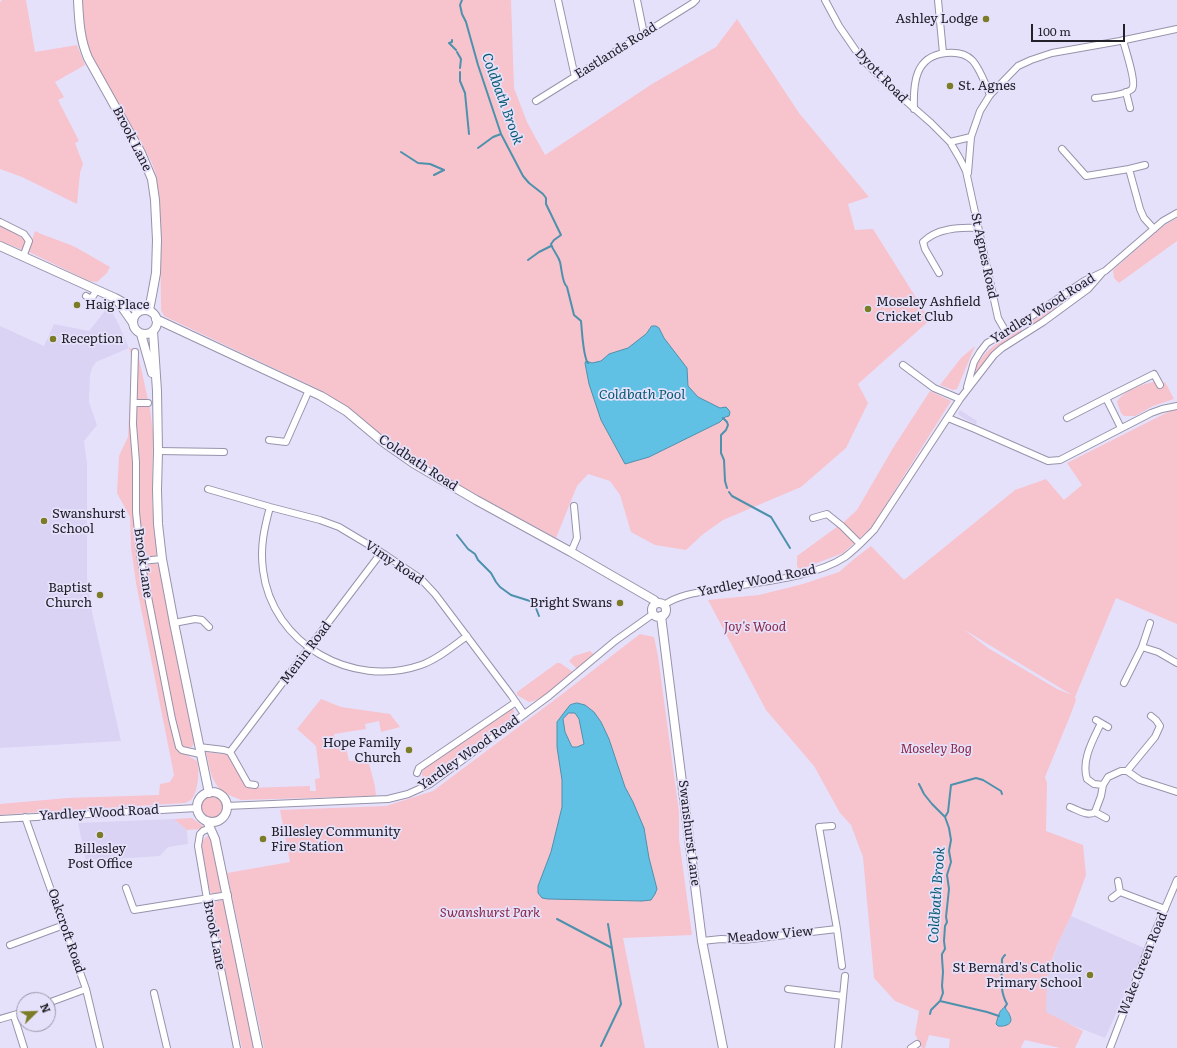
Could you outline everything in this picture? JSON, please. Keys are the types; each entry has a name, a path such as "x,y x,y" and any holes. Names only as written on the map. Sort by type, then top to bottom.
{"main road":[{"name":"Brook Lane","path":"78,0 82,45 141,153 152,180 157,240 156,266 149,310"},
{"path":"0,246 116,298 139,311"},
{"path":"116,298 141,334 153,331 156,324 155,315 149,310 139,311 135,315 134,323"},
{"name":"Coldbath Road","path":"156,319 310,390 346,411 383,442 413,463 661,604"},
{"name":"Brook Lane","path":"153,331 157,391 158,524 162,559 208,793"},
{"name":"Brook Lane","path":"141,334 157,391"},
{"path":"661,604 666,611 664,614 657,615 652,607 661,604"},
{"name":"Swanshurst Lane","path":"657,615 702,941 723,1048"},
{"path":"208,793 215,793 221,796 225,800 226,806 225,814 220,819 208,825 200,816 197,808 200,798 208,793"},
{"name":"Brook Lane","path":"215,839 220,819"},
{"name":"Brook Lane","path":"208,825 215,839 228,895 258,1048"}],"street":[{"path":"558,0 575,77"},
{"path":"637,0 644,34"},
{"name":"Eastlands Road","path":"536,102 696,0"},
{"name":"Dyott Road","path":"825,0 839,26 861,58 891,88 950,142"},
{"path":"938,0 943,53"},
{"name":"St Agnes Road","path":"967,178 971,137 980,111 990,95 1018,66 1052,53 1177,29"},
{"path":"1095,98 1126,92 1132,89 1134,85 1123,40"},
{"path":"914,109 916,78 920,67 926,60 943,53 958,52 973,60 990,95"},
{"path":"1126,92 1130,108"},
{"path":"950,142 971,137"},
{"name":"St Agnes Road","path":"950,142 966,171 998,318 1006,332"},
{"path":"1062,149 1086,176 1145,165"},
{"path":"1130,169 1140,209 1144,218 1154,229"},
{"name":"Yardley Wood Road","path":"661,604 691,594 792,576 821,568 846,556 874,530 967,388 983,370 994,354 1088,289 1102,273 1164,221 1177,213"},
{"path":"0,222 24,234 29,241 23,257"},
{"path":"939,273 925,249 923,242 928,236 962,227 978,228"},
{"name":"Yardley Wood Road","path":"967,388 974,362 987,343 1020,324 1084,281 1102,273"},
{"path":"86,296 91,299 97,290"},
{"path":"1020,324 1026,332"},
{"name":"Brook Lane","path":"135,352 133,424 136,462 136,512 141,561 172,719 179,747 182,750 200,751"},
{"path":"903,365 934,388 960,399"},
{"path":"1067,418 1154,374 1160,385"},
{"path":"269,440 286,442 310,390"},
{"path":"1106,398 1120,428"},
{"path":"134,402 148,403"},
{"path":"948,418 1048,461 1060,460 1151,413 1177,406"},
{"path":"158,451 224,452"},
{"name":"Vimy Road","path":"208,489 320,520 339,527 420,579 435,594 524,714"},
{"path":"571,552 577,538 574,506"},
{"path":"270,507 263,532 263,571 273,604 282,620 309,648 331,661 356,669 380,672 395,671 409,669 433,660 467,636"},
{"path":"813,518 827,514 842,526 860,544"},
{"name":"Menin Road","path":"230,752 381,553"},
{"path":"141,561 162,559"},
{"name":"Yardley Wood Road","path":"226,806 388,798 408,794 430,784 555,691 615,641 657,615"},
{"path":"174,622 195,619 202,620 209,628"},
{"path":"1124,683 1142,647 1150,623"},
{"path":"1142,647 1158,652 1177,663"},
{"name":"Yardley Wood Road","path":"417,773 419,768 516,702"},
{"path":"1127,771 1155,737 1160,726 1151,716"},
{"path":"1103,785 1094,784 1087,779 1085,767 1087,754 1098,722 1108,727"},
{"path":"200,751 224,750 230,752 248,784 255,785"},
{"path":"1096,812 1103,785 1108,777 1121,771 1127,771 1140,780 1177,792"},
{"path":"1070,807 1087,814 1096,812"},
{"name":"Yardley Wood Road","path":"0,819 197,808"},
{"path":"1096,812 1106,818"},
{"name":"Oakcroft Road","path":"25,817 86,989 100,1048"},
{"name":"Brook Lane","path":"208,825 200,834 198,846 207,899 237,1048"},
{"path":"832,826 820,827 842,966"},
{"name":"Wake Green Road","path":"1110,1048 1151,941 1177,880"},
{"path":"1118,881 1120,892"},
{"path":"126,888 134,910 228,895"},
{"path":"1120,892 1165,909"},
{"path":"1112,898 1120,892"},
{"path":"10,945 64,925"},
{"name":"Meadow View","path":"702,941 720,939 743,940 837,929"},
{"path":"838,1048 845,976"},
{"path":"56,1000 86,989"},
{"path":"788,989 843,996"},
{"path":"154,993 167,1048"},
{"path":"0,1019 14,1016 24,1048"},
{"path":"911,1048 917,1044"}],"shaded area":[{"name":"Swanshurst School","path":"109,306 129,348 96,362 90,375 89,402 97,425 84,441 87,464 87,579 92,612 121,741 0,748 0,326 44,346 54,324 89,331"},
{"path":"960,410 977,421 976,425 958,414"},
{"path":"174,819 187,830 188,844 168,847 160,856 86,861 78,823"},
{"name":"St Bernard's Catholic Primary School","path":"1071,916 1144,948 1105,1038 1036,1011 1058,943"}],"green space":[{"path":"2,0 26,0 35,52 77,45 85,65 55,82 64,97 58,100 79,141 75,143 83,164 80,173 77,204 22,177 0,169 0,2"},
{"path":"81,0 511,0 514,88 527,122 545,155 652,84 716,47 737,19 799,113 869,197 848,204 855,230 873,229 930,320 858,384 868,403 846,448 801,487 723,520 702,535 686,550 655,545 631,532 620,495 610,481 588,474 577,486 556,538 475,494 397,448 353,411 318,389 164,316 161,310 160,204 155,171 151,161 90,53 84,31"},
{"path":"1177,218 1177,241 1119,283 1114,278 1113,270 1163,226"},
{"path":"0,226 23,237 25,241 25,248 23,250 0,241"},
{"path":"35,231 77,248 110,267 107,273 97,282 89,281 29,252"},
{"path":"1087,285 1088,286 1032,325 1031,322"},
{"path":"1020,328 1022,331 997,348 978,372 975,371 981,358 993,346"},
{"path":"975,346 957,389 953,390 940,385 961,358"},
{"path":"129,348 137,350 150,409 153,432 152,501 157,552 155,557 139,555 141,568 153,563 159,565 194,743 192,747 187,748 182,746 179,740 162,681 177,749 197,761 197,787 191,800 185,803 0,815 0,804 67,798 159,795 160,784 170,782 174,775 136,583 131,547 130,517 117,493 119,456 128,437 132,357"},
{"path":"1158,381 1160,385 1165,382 1174,399 1153,406 1135,416 1124,416 1121,413 1117,402 1124,394 1141,386"},
{"path":"930,391 951,401 873,525 843,553 799,570 797,566 797,556 845,521 857,510 893,448"},
{"name":"Moseley Bog","path":"1177,410 1177,624 1116,598 1075,697 1076,700 1070,716 1045,777 1047,783 1046,831 1083,845 1086,875 1048,971 1046,1012 1083,1031 1075,1048 1060,1048 1025,1040 1021,1048 949,1048 950,1039 929,1035 925,1048 922,1048 915,1034 919,1011 895,1001 874,978 863,857 851,825 840,813 814,766 766,710 708,600 759,595 803,584 839,572 871,546 904,580 1015,490 1046,479 1064,500 1082,485 1067,463 1170,411","holes":["963,629 1072,695 1057,689 988,648"]},
{"name":"Swanshurst Park","path":"640,634 654,637 658,656 679,812 679,839 692,935 623,938 645,1048 264,1048 227,873 290,862 280,810 386,806 433,791"},
{"path":"590,651 595,655 577,669 569,661 574,656"},
{"path":"557,663 560,663 573,672 552,690 535,701 529,702 517,695 517,692"},
{"path":"321,699 341,707 390,714 400,727 381,732 379,721 365,724 366,729 334,734 336,744 345,743 349,761 368,760 376,796 241,800 227,794 219,788 212,775 206,752 229,755 247,788 310,786 310,791 316,791 315,779 320,778 316,746 297,729"},
{"path":"510,708 513,709 514,712 510,719 451,763 422,780 422,772 427,764"},
{"path":"212,797 220,800 223,808 220,816 212,819 204,816 201,808 204,800"},
{"path":"192,818 203,826 203,829 187,830 174,819"},
{"path":"211,834 222,890 216,894 211,893 209,889 201,844 205,838"},
{"path":"222,900 226,903 254,1048 242,1048 227,983 213,907 215,902"}],"water":[{"name":"Coldbath Pool","path":"652,326 659,328 664,338 687,368 688,386 698,397 720,408 726,407 730,412 729,416 725,417 720,422 649,457 625,464 601,420 589,384 585,363 586,361 592,363 601,361 609,354 628,348 646,334"},
{"path":"577,703 585,705 594,712 601,722 609,739 625,787 644,828 649,858 657,889 651,900 548,899 542,898 538,893 538,886 551,852 562,807 562,780 557,747 557,722 570,705","holes":["569,713 575,713 579,719 584,744 577,747 572,747 565,732 563,719"]},
{"path":"1005,1007 1010,1015 1011,1021 1006,1025 998,1026 996,1024 999,1014"}],"waterway":[{"name":"Coldbath Brook","path":"462,0 460,5 462,14 466,22 478,65 501,134 523,176 546,198 546,204 561,235 551,244 560,262 563,279 567,287 574,315 581,321 584,349 588,363"},
{"path":"452,40 452,42 449,43 456,50"},
{"path":"457,52 461,59 460,68"},
{"path":"460,72 460,81 465,93 469,134"},
{"path":"478,148 493,137 501,134"},
{"path":"401,152 418,163 430,164 444,170"},
{"path":"434,175 444,170"},
{"path":"528,260 551,246"},
{"name":"Coldbath Brook","path":"723,418 728,425 726,430 721,435 721,453 724,460 725,481 727,488"},
{"name":"Coldbath Brook","path":"729,492 732,496 771,517 790,548"},
{"path":"457,535 491,573 500,587 511,595 534,603 539,616"},
{"path":"945,817 948,812 951,785 976,778 983,780 1001,791 1002,794"},
{"name":"Coldbath Brook","path":"919,784 924,794 945,817 951,840 949,851 951,862 947,875 949,889 946,917 947,922 945,926 945,949 942,954 943,993 940,1001 931,1010 930,1014"},
{"path":"557,919 612,948"},
{"path":"601,1046 621,1004 608,924"},
{"path":"1005,955 1002,959 1001,977 1004,999 1007,1004 1005,1007"},
{"path":"940,1001 999,1016"}],"place":[{"name":"Ashley Lodge","path":"986,19"},
{"name":"St. Agnes","path":"950,86"},
{"name":"Haig Place","path":"77,305"},
{"name":"Moseley Ashfield Cricket Club","path":"868,309"},
{"name":"Reception","path":"53,339"},
{"name":"Swanshurst School","path":"44,521"},
{"name":"Baptist Church","path":"100,595"},
{"name":"Bright Swans","path":"620,603"},
{"name":"Hope Family Church","path":"409,750"},
{"name":"Billesley Post Office","path":"100,835"},
{"name":"Billesley Community Fire Station","path":"263,839"},
{"name":"St Bernard's Catholic Primary School","path":"1090,975"}],"park label":[{"name":"Joy's Wood","path":"755,627"}]}
